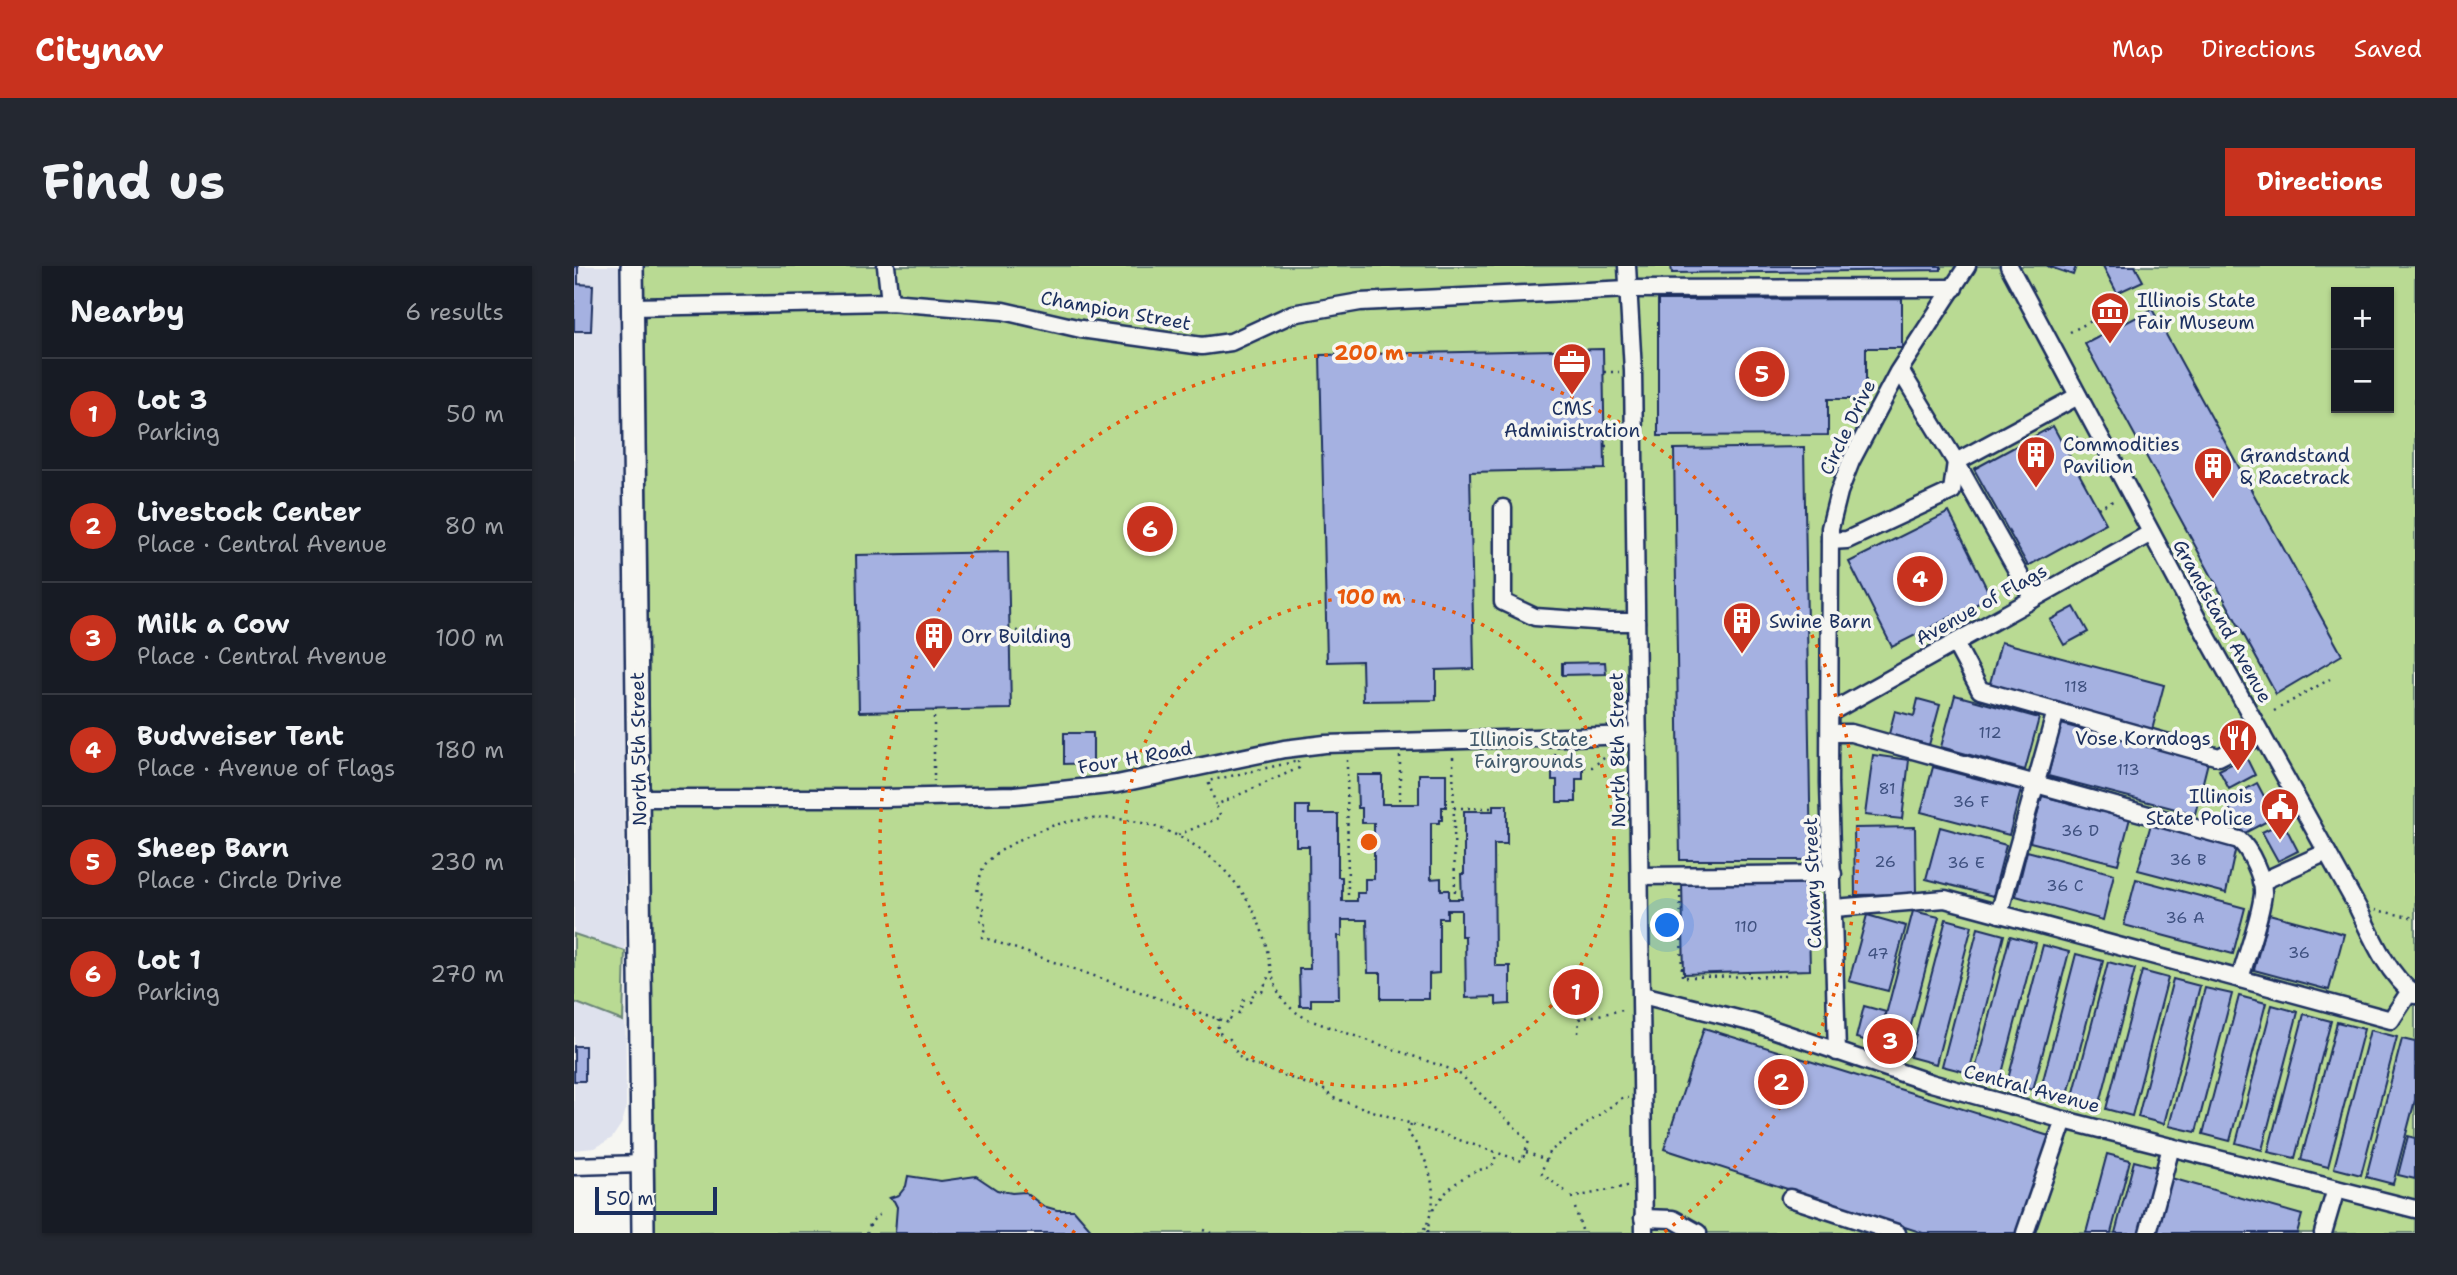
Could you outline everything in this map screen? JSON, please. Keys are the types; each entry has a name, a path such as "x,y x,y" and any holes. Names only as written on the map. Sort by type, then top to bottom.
{"main road":[{"name":"North 5th Street","path":"632,266 643,1233"}],"street":[{"path":"886,266 890,302"},
{"name":"North 8th Street","path":"1627,266 1633,371 1643,1226"},
{"name":"Circle Drive","path":"1831,712 1830,528 1839,492 1851,461 1900,370 1967,266"},
{"name":"Grandstand Avenue","path":"2008,266 2151,533 2358,908 2375,944 2412,993"},
{"name":"Champion Street","path":"633,307 890,302 1003,311 1081,329 1202,346 1231,342 1292,314 1360,302 1628,289 1954,288"},
{"path":"1900,370 1956,462 2033,599"},
{"path":"1956,462 2078,396"},
{"path":"1830,541 1847,540 1952,491 1956,462"},
{"path":"1503,508 1503,602 1535,617 1636,622"},
{"name":"Avenue of Flags","path":"1831,712 2151,533"},
{"path":"1955,642 1980,690 2220,757 2262,735"},
{"name":"Calvary Street","path":"1831,712 1837,1052"},
{"path":"1999,914 2056,712"},
{"path":"1830,733 1851,733 2239,840 2246,846 2263,891 2240,979"},
{"name":"Four H Road","path":"638,798 1015,795 1117,784 1295,747 1344,743 1638,735"},
{"path":"2261,882 2327,852"},
{"path":"1640,876 1833,874"},
{"path":"1834,908 1945,899 2391,1020 2412,993"},
{"name":"Central Avenue","path":"1642,995 1754,1023 1931,1083 2064,1120 2415,1209"},
{"path":"2025,1233 2064,1120"},
{"path":"2148,1233 2171,1147"},
{"path":"574,1166 642,1164"},
{"path":"2323,1233 2336,1189"},
{"path":"1790,1198 1897,1233"},
{"path":"1643,1226 1673,1226 1698,1233"}],"path":[{"path":"2070,332 2123,305"},
{"path":"1604,372 1622,372"},
{"path":"2064,445 2080,436"},
{"path":"2098,508 2115,500"},
{"path":"1009,631 1044,631"},
{"path":"2274,711 2330,679"},
{"path":"934,710 934,784"},
{"path":"1400,743 1400,804"},
{"path":"1555,752 1555,768 1592,767 1614,751"},
{"path":"1346,754 1348,896"},
{"path":"1453,757 1455,894"},
{"path":"1178,835 1221,817 1216,805 1208,781 1298,761 1299,768 1216,805"},
{"path":"1454,808 1493,808"},
{"path":"1219,1019 1217,1025 1223,1040 1230,1039 1238,1056 1246,1062 1327,1091 1331,1097 1522,1161 1529,1141 1461,1075 1299,1015 1283,1002 1271,977 1269,955 1259,921 1241,891 1213,858 1178,835 1136,821 1100,817 1059,824 1023,839 984,866 977,892 982,894 978,907 985,909 980,922 986,925 982,937 1219,1019 1228,1023 1233,1011 1239,1013 1244,1000 1250,1002 1255,990 1262,992 1267,979 1271,977"},
{"path":"1680,876 1682,977 1788,976"},
{"path":"2358,908 2415,918"},
{"path":"1578,1033 1579,1019 1623,1010"},
{"path":"1565,1191 1541,1173 1549,1152 1622,1098 1631,1098"},
{"path":"1411,1124 1408,1133 1423,1152 1433,1183 1431,1215"},
{"path":"1526,1152 1546,1160"},
{"path":"1424,1233 1431,1215 1444,1195 1456,1183 1478,1170 1492,1167 1497,1153"},
{"path":"1571,1198 1631,1186"},
{"path":"1575,1208 1583,1233"},
{"path":"867,1233 871,1222 880,1214"},
{"path":"1203,1230 1211,1233"}],"shaded area":[{"path":"574,266 621,266 626,1109 622,1123 612,1138 595,1148 574,1150"}],"green space":[{"name":"Illinois State Fairgrounds","path":"644,266 2415,266 2415,1233 655,1233"},
{"path":"574,934 625,951 623,1021 574,1002"}],"building":[{"path":"574,266 578,266 578,284 593,285 591,331 574,331"},
{"path":"1671,266 1941,266 1941,270 1672,273"},
{"path":"2047,266 2076,266 2073,275"},
{"path":"2103,266 2135,266 2143,281 2117,293"},
{"path":"1902,299 1902,348 1866,348 1866,399 1828,399 1828,435 1658,436 1658,300"},
{"name":"Grandstand & Racetrack","path":"2152,309 2342,655 2276,694 2085,344"},
{"path":"1603,349 1605,469 1470,472 1474,669 1436,670 1436,700 1363,701 1362,661 1327,662 1320,355"},
{"name":"Commodities Pavilion","path":"2053,426 2106,523 2028,566 1974,469"},
{"name":"Swine Barn","path":"1804,447 1811,860 1680,860 1674,449"},
{"path":"1949,512 1991,597 1892,647 1849,562"},
{"name":"Orr Building","path":"1008,552 1011,709 859,712 856,555"},
{"path":"2074,607 2088,632 2064,645 2050,620"},
{"path":"2001,642 2164,685 2152,730 1989,687"},
{"path":"1605,662 1606,674 1562,675 1562,663"},
{"path":"1955,695 2039,718 2025,770 1941,747"},
{"path":"1918,699 1940,705 1929,745 1889,734 1895,711 1914,716"},
{"path":"2061,724 2208,762 2195,814 2048,776"},
{"path":"1064,733 1093,733 1093,763 1064,764"},
{"path":"1873,755 1909,760 1902,819 1865,815"},
{"path":"2246,757 2255,775 2229,789 2219,770"},
{"path":"1933,767 2021,790 2009,835 1921,812"},
{"path":"1552,768 1583,768 1583,779 1576,779 1576,802 1557,802 1557,780 1552,780"},
{"path":"1419,774 1446,774 1446,807 1442,807 1442,820 1439,820 1439,823 1431,823 1431,879 1441,878 1441,890 1449,890 1449,899 1462,899 1464,811 1493,811 1493,805 1507,805 1507,844 1494,844 1495,966 1510,966 1510,1004 1496,1005 1496,997 1466,998 1465,936 1461,936 1461,910 1447,910 1447,918 1439,918 1439,973 1429,974 1429,999 1381,999 1381,973 1368,973 1367,920 1342,920 1342,936 1338,936 1339,999 1311,999 1311,1006 1300,1006 1299,969 1310,969 1309,846 1296,846 1296,806 1309,806 1309,814 1338,814 1338,877 1342,877 1342,901 1357,901 1357,893 1365,893 1365,879 1374,879 1374,823 1362,823 1362,808 1358,808 1357,775 1382,775 1382,804 1419,804"},
{"path":"2257,783 2275,817 2243,834 2225,801"},
{"path":"2042,796 2130,818 2118,864 2030,842"},
{"path":"2283,822 2298,851 2278,861 2262,832"},
{"path":"2151,824 2236,847 2226,893 2138,870"},
{"path":"1915,827 1916,894 1855,895 1854,828"},
{"path":"1940,827 2006,845 1993,896 1926,879"},
{"path":"2027,851 2114,874 2103,920 2016,896"},
{"path":"2136,879 2245,908 2233,954 2124,925"},
{"path":"1808,880 1810,970 1684,974 1682,882"},
{"path":"1913,911 1939,917 1903,1056 1877,1049"},
{"path":"2269,914 2344,934 2329,990 2254,970"},
{"path":"1867,915 1906,926 1888,991 1849,981"},
{"path":"1946,919 1972,926 1936,1064 1910,1057"},
{"path":"1978,928 2004,935 1969,1073 1942,1066"},
{"path":"2010,936 2036,943 2000,1081 1974,1074"},
{"path":"2043,945 2069,952 2033,1090 2007,1083"},
{"path":"2076,954 2103,961 2067,1098 2040,1092"},
{"path":"2108,962 2135,969 2099,1107 2072,1100"},
{"path":"2142,971 2168,978 2132,1116 2106,1109"},
{"path":"2173,979 2200,986 2164,1124 2138,1117"},
{"path":"2205,988 2232,994 2196,1132 2169,1126"},
{"path":"2239,996 2266,1003 2230,1141 2203,1134"},
{"path":"2272,1005 2298,1012 2262,1150 2236,1143"},
{"path":"1864,1006 1886,1012 1877,1043 1856,1038"},
{"path":"2304,1014 2331,1021 2295,1158 2268,1152"},
{"path":"2337,1022 2364,1029 2328,1167 2301,1160"},
{"path":"1704,1028 2049,1136 2018,1233 1923,1233 1664,1149"},
{"path":"2370,1030 2397,1037 2361,1175 2334,1168"},
{"path":"2402,1039 2415,1042 2415,1100 2393,1184 2366,1177"},
{"path":"574,1046 585,1046 585,1081 574,1081"},
{"path":"2408,1136 2415,1138 2415,1179 2398,1175"},
{"path":"2107,1154 2130,1160 2111,1233 2086,1233"},
{"path":"2134,1161 2157,1167 2140,1233 2115,1233"},
{"path":"908,1176 941,1181 976,1176 997,1190 1025,1192 1043,1206 1057,1210 1074,1210 1094,1233 895,1233 897,1207 889,1198 899,1195 906,1186"},
{"path":"2171,1178 2302,1215 2297,1233 2155,1233"}],"place":[{"name":"Illinois State Fair Museum","path":"2110,345"},
{"name":"Sheep Barn","path":"1762,374"},
{"name":"CMS Administration","path":"1572,396"},
{"name":"Commodities Pavilion","path":"2036,489"},
{"name":"Grandstand & Racetrack","path":"2213,500"},
{"name":"Lot 1","path":"1150,529"},
{"name":"Budweiser Tent","path":"1920,579"},
{"name":"Swine Barn","path":"1742,655"},
{"name":"Orr Building","path":"934,670"},
{"name":"Vose Korndogs","path":"2238,772"},
{"name":"Illinois State Police","path":"2280,841"},
{"name":"Lot 3","path":"1576,992"},
{"name":"Milk a Cow","path":"1890,1041"},
{"name":"Livestock Center","path":"1781,1082"}]}
